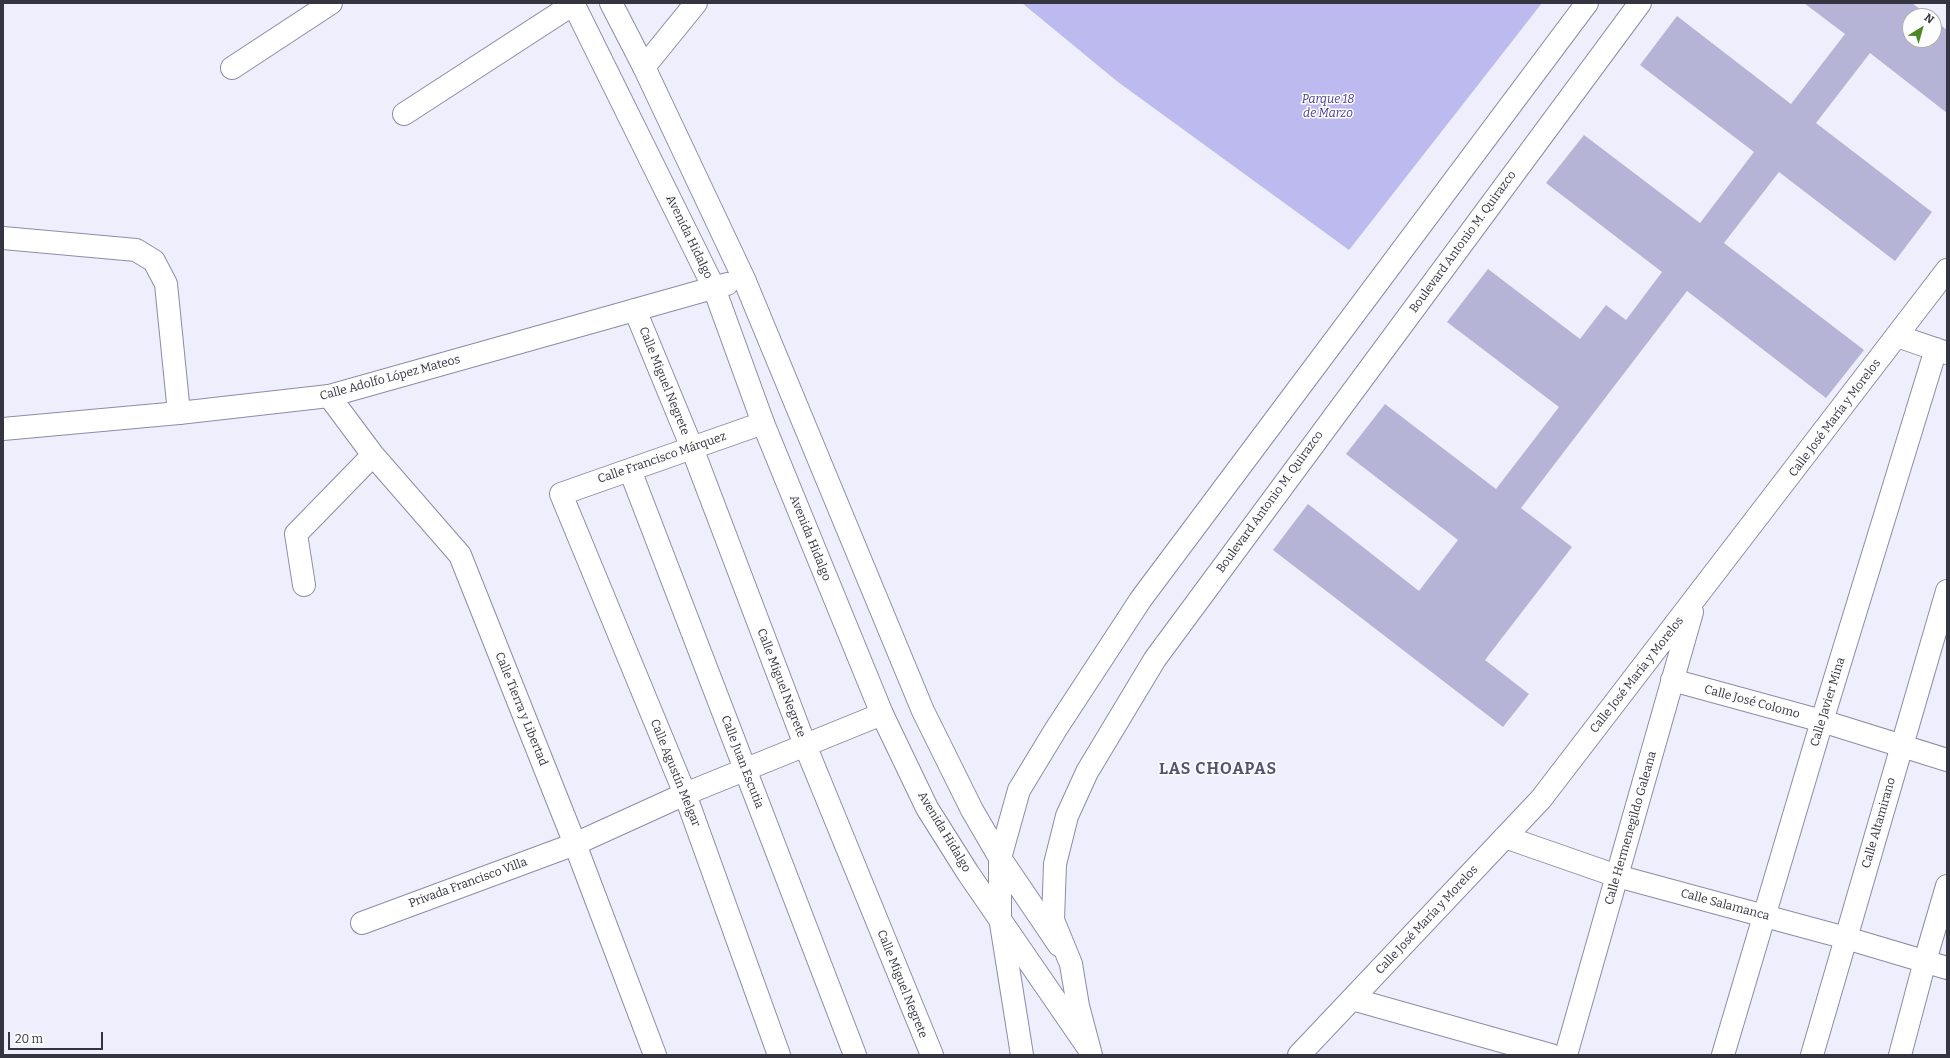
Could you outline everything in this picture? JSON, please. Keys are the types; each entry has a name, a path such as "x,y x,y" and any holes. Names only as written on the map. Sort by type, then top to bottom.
{"street":[{"path":"232,68 331,3"},
{"path":"404,114 574,3"},
{"name":"Avenida Hidalgo","path":"574,3 714,288 763,423 882,714 927,808 968,873 1000,917 1090,1052"},
{"path":"611,3 644,67 744,279 923,711 972,810 1000,858 1071,964"},
{"path":"644,67 696,3"},
{"path":"1022,1055 1000,917 1000,858 1019,790 1056,729 1141,599 1587,3"},
{"name":"Boulevard Antonio M. Quirazco","path":"1090,1052 1078,1006 1071,964 1053,920 1054,864 1068,816 1087,772 1155,658 1640,3"},
{"path":"3,238 136,250 154,261 166,284 179,413"},
{"name":"Calle José María y Morelos","path":"1299,1055 1541,799 1695,601 1947,270"},
{"name":"Calle Adolfo López Mateos","path":"3,429 179,413 329,396 744,279"},
{"name":"Calle Miguel Negrete","path":"635,310 692,448 805,745 932,1055"},
{"path":"1897,336 1942,351"},
{"name":"Calle Javier Mina","path":"1723,1055 1822,721 1942,351"},
{"name":"Calle Tierra y Libertad","path":"329,396 373,455 460,555 575,844 654,1055"},
{"name":"Calle Francisco Márquez","path":"561,494 763,423"},
{"path":"304,585 296,534 373,455"},
{"name":"Calle Juan Escutia","path":"630,470 855,1055"},
{"name":"Calle Agustín Melgar","path":"561,494 685,794 779,1055"},
{"name":"Calle Altamirano","path":"1812,1055 1947,591"},
{"name":"Calle Hermenegildo Galeana","path":"1566,1055 1695,601"},
{"name":"Calle José Colomo","path":"1672,680 1822,721 1901,747 1947,760"},
{"name":"Privada Francisco Villa","path":"362,922 575,844 685,794 882,714"},
{"name":"Calle Salamanca","path":"1505,837 1617,876 1846,938 1947,968"},
{"path":"1900,1055 1947,886"},
{"path":"1352,999 1551,1055"}],"green space":[{"name":"Parque 18 de Marzo","path":"1022,3 1542,3 1349,250 1118,82"}],"building":[{"path":"1804,3 1912,3 1919,8 1902,8 1902,48 1942,48 1942,26 1947,30 1947,113 1870,53 1816,123 1932,212 1895,261 1779,172 1724,243 1864,350 1826,398 1687,291 1521,508 1572,547 1485,660 1529,694 1503,727 1273,550 1308,504 1419,591 1458,540 1346,454 1385,404 1496,489 1559,407 1447,322 1488,269 1580,339 1606,305 1626,320 1662,272 1546,183 1584,135 1700,223 1754,152 1640,65 1677,16 1791,104 1845,34"}],"district":[{"name":"LAS CHOAPAS","path":"1218,770"}]}
